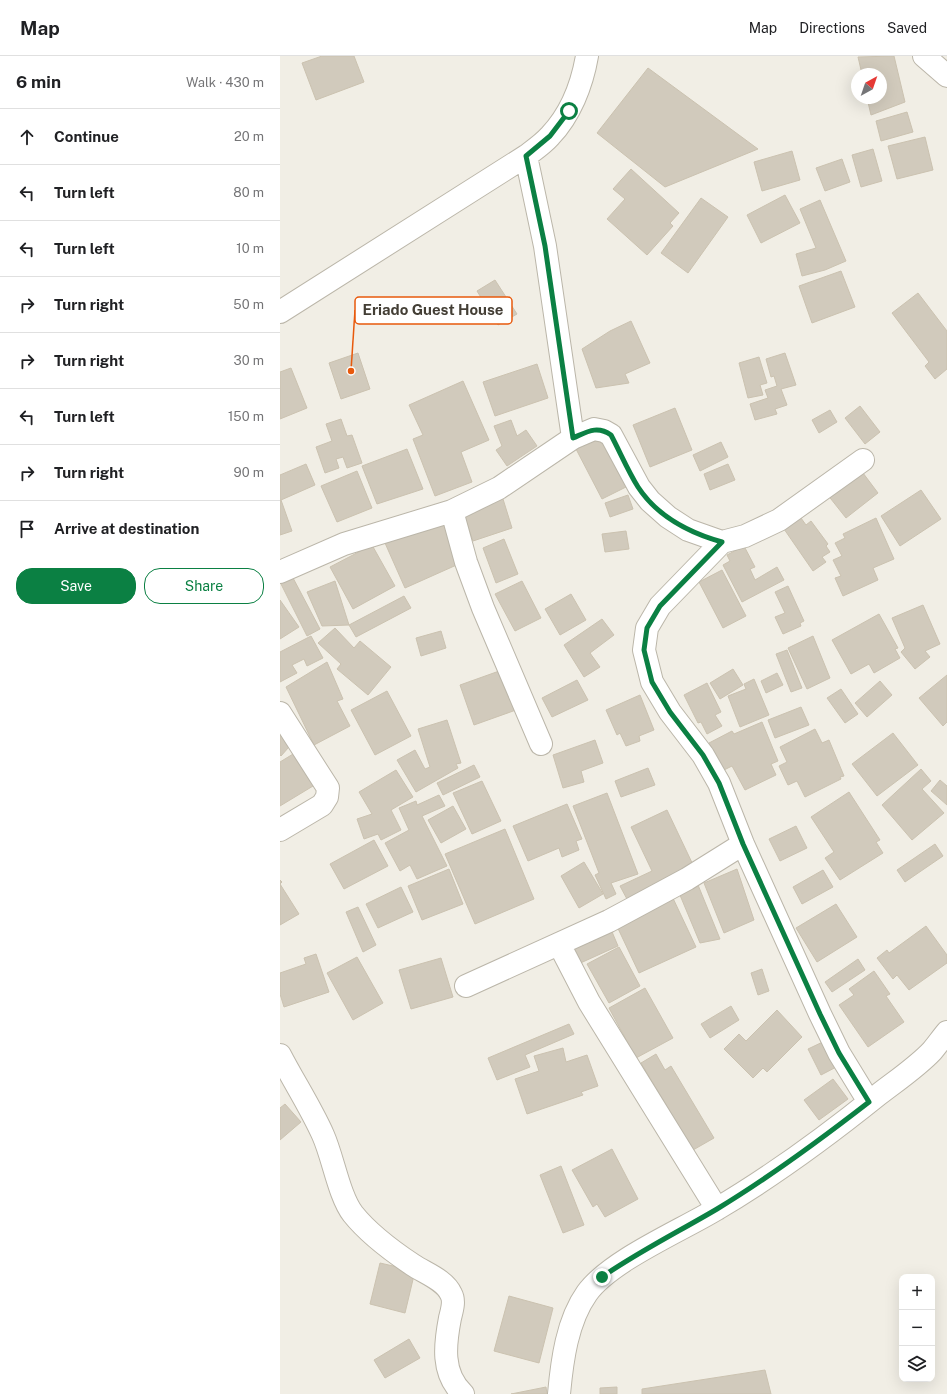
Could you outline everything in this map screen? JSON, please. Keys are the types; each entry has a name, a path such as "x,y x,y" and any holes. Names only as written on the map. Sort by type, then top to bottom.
{"street":[{"path":"280,312 526,156 550,136 569,111 584,70 587,56"},
{"path":"924,56 947,76"},
{"path":"526,156 545,246 573,438"},
{"path":"280,572 344,544 452,511 500,488 573,438 594,429 604,430 611,435 639,487 668,517 688,530 722,542"},
{"path":"863,460 779,520 745,536 722,542 660,606 647,628 644,650 652,682 670,712 703,755 719,783 743,844 820,1014 839,1053 869,1102"},
{"path":"452,511 466,562 483,608 541,744"},
{"path":"280,713 328,788 327,797 322,805 280,830"},
{"path":"466,986 609,921 687,879 743,844"},
{"path":"559,944 589,1002 718,1209"},
{"path":"559,1394 567,1343 577,1310 588,1292 602,1277 632,1256 718,1209 776,1171 869,1102 932,1052 947,1032"},
{"path":"280,1056 323,1134 345,1199 352,1213 381,1241 412,1265 437,1280 452,1295 453,1304 446,1338 446,1363 451,1378 463,1394"}],"building":[{"path":"322,56 354,56 364,82 316,100 302,63"},
{"path":"894,56 905,102 871,115 868,104 887,104 887,68 861,68 858,57"},
{"path":"648,68 758,149 665,187 597,133"},
{"path":"907,112 913,132 881,141 876,121"},
{"path":"925,137 933,170 897,179 888,146"},
{"path":"873,149 882,181 861,187 852,155"},
{"path":"792,151 800,180 762,191 754,162"},
{"path":"842,159 850,182 825,191 816,168"},
{"path":"631,169 679,213 670,223 673,226 647,255 607,219 625,199 613,189"},
{"path":"785,195 800,223 761,243 747,215"},
{"path":"701,198 728,217 688,273 661,253"},
{"path":"820,200 846,261 825,270 802,276 796,254 816,248 800,209"},
{"path":"841,271 855,307 812,323 799,286"},
{"path":"495,280 517,314 498,325 477,291"},
{"path":"918,293 947,331 947,369 935,379 925,366 929,362 892,313"},
{"path":"631,321 650,363 625,374 629,383 596,388 582,349 610,331"},
{"path":"358,353 370,389 341,399 329,363"},
{"path":"785,353 796,385 781,389 787,405 775,409 777,414 755,420 750,404 768,398 765,390 777,386 774,376 771,377 766,359"},
{"path":"759,357 767,383 760,385 763,395 748,398 739,363"},
{"path":"537,364 548,398 495,416 483,382"},
{"path":"291,368 307,408 280,419 280,372"},
{"path":"463,381 489,440 461,452 472,482 435,496 413,439 423,435 409,405"},
{"path":"860,406 880,432 865,444 845,418"},
{"path":"675,408 692,450 650,467 633,425"},
{"path":"830,410 837,422 819,433 812,420"},
{"path":"341,419 347,436 352,435 362,463 347,468 343,457 336,459 339,468 325,473 316,447 332,441 326,424"},
{"path":"511,420 517,436 526,430 537,446 507,466 496,450 502,446 494,426"},
{"path":"603,435 628,486 602,499 576,449"},
{"path":"721,442 728,457 700,471 693,455"},
{"path":"407,449 423,489 377,504 362,466"},
{"path":"306,464 315,485 281,500 292,531 280,535 280,475"},
{"path":"728,464 735,480 710,490 704,474"},
{"path":"860,469 878,493 846,518 827,494"},
{"path":"357,471 372,508 337,522 321,486"},
{"path":"921,490 941,519 900,546 881,516"},
{"path":"628,495 633,509 610,517 605,503"},
{"path":"503,499 512,528 473,541 463,512"},
{"path":"442,518 461,563 405,588 385,543"},
{"path":"801,518 806,525 811,521 828,544 826,546 830,552 822,557 826,562 813,571 784,529"},
{"path":"876,518 894,559 873,568 878,580 843,596 835,578 841,576 833,560 842,556 835,543 845,538 843,534"},
{"path":"626,531 629,549 605,552 602,534"},
{"path":"504,539 518,574 496,583 483,548"},
{"path":"372,545 395,586 353,609 330,567"},
{"path":"744,546 755,567 750,569 755,580 777,567 784,580 742,602 723,565 730,561 727,555"},
{"path":"722,570 746,616 723,628 699,582"},
{"path":"292,576 320,629 307,636 280,582"},
{"path":"335,581 349,625 322,626 307,592"},
{"path":"522,581 541,618 515,631 495,594"},
{"path":"788,586 804,621 800,623 801,626 783,634 775,617 785,613 775,592"},
{"path":"571,594 586,620 560,635 545,609"},
{"path":"404,596 411,608 356,637 349,625"},
{"path":"280,600 299,627 280,639"},
{"path":"923,605 940,644 925,651 930,657 915,669 901,652 905,648 892,618"},
{"path":"879,614 898,648 895,649 900,658 874,673 869,664 851,674 832,640"},
{"path":"602,619 614,635 590,653 600,667 584,677 564,645"},
{"path":"335,628 354,648 360,641 391,667 368,695 337,669 341,664 318,643"},
{"path":"441,631 446,648 421,656 416,638"},
{"path":"311,636 323,658 307,666 304,659 292,665 297,673 280,682 280,652"},
{"path":"813,636 830,678 807,689 788,648"},
{"path":"787,650 802,688 791,692 776,654"},
{"path":"327,662 343,699 337,701 350,726 314,745 286,687"},
{"path":"733,669 743,685 720,699 710,683"},
{"path":"502,670 516,710 474,725 460,685"},
{"path":"777,673 783,685 766,693 761,681"},
{"path":"947,675 947,722 943,726 919,698"},
{"path":"754,679 769,715 740,727 728,696 746,689 744,684"},
{"path":"577,680 588,700 552,717 542,698"},
{"path":"880,681 892,695 867,717 855,703"},
{"path":"707,683 721,712 715,715 722,726 707,734 701,722 698,723 684,695"},
{"path":"841,689 858,714 845,723 827,698"},
{"path":"387,691 411,736 375,755 351,710"},
{"path":"640,695 654,730 639,736 640,741 626,746 620,733 617,735 606,710"},
{"path":"801,707 809,725 775,738 768,720"},
{"path":"447,720 461,763 456,764 458,768 416,792 397,760 415,750 425,769 430,767 418,729"},
{"path":"762,722 778,761 771,764 776,775 745,790 732,766 724,770 709,743 732,731 734,734"},
{"path":"815,729 822,743 829,740 844,776 840,777 841,779 805,797 797,781 788,785 779,766 787,762 780,747"},
{"path":"280,732 296,739 281,756 280,755"},
{"path":"893,733 918,765 877,796 852,764"},
{"path":"595,740 603,763 581,771 584,782 563,788 553,755"},
{"path":"298,751 318,783 280,806 280,762"},
{"path":"474,765 480,777 443,795 437,783"},
{"path":"648,768 655,785 621,797 615,781"},
{"path":"921,769 931,781 922,789 944,813 912,840 882,805"},
{"path":"396,770 413,797 391,810 401,830 381,840 378,834 364,839 357,819 372,814 359,792"},
{"path":"940,780 947,786 947,805 931,791"},
{"path":"482,781 501,821 472,834 453,793"},
{"path":"849,792 880,840 876,842 883,853 840,880 825,858 834,852 811,817"},
{"path":"607,793 638,874 611,883 616,894 606,899 595,875 599,873 573,806"},
{"path":"439,795 445,806 422,816 447,866 417,879 410,865 400,871 385,843 409,830 399,808 416,801 417,805"},
{"path":"567,804 582,839 576,841 579,850 562,857 559,848 528,861 513,826"},
{"path":"453,806 466,829 441,843 428,820"},
{"path":"667,810 695,869 628,901 620,886 652,871 631,827"},
{"path":"796,826 807,848 780,861 769,839"},
{"path":"505,829 534,899 475,924 445,854"},
{"path":"374,840 388,866 344,889 330,864"},
{"path":"935,844 943,856 905,882 897,870"},
{"path":"584,862 603,894 579,908 561,876"},
{"path":"449,869 463,904 422,920 408,886"},
{"path":"737,869 754,920 724,933 704,883"},
{"path":"823,870 833,887 802,904 793,887"},
{"path":"696,880 720,939 700,943 677,888"},
{"path":"280,884 299,914 280,925"},
{"path":"401,887 413,912 378,928 366,904"},
{"path":"671,894 696,947 639,973 614,920"},
{"path":"836,904 857,937 817,962 796,928"},
{"path":"358,907 376,945 363,952 346,912"},
{"path":"926,926 947,955 947,963 909,990 897,975 893,979 877,958 887,950 889,953"},
{"path":"610,927 618,946 576,965 568,946"},
{"path":"619,947 640,986 609,1003 587,964"},
{"path":"316,954 329,992 284,1007 280,994 280,973 306,964 304,958"},
{"path":"357,957 383,1003 353,1020 327,973"},
{"path":"441,958 453,997 411,1009 399,970"},
{"path":"858,959 865,970 832,992 825,982"},
{"path":"762,969 769,991 758,995 751,973"},
{"path":"874,971 890,994 886,996 904,1022 868,1047 839,1005 854,995 849,989"},
{"path":"645,988 673,1038 636,1058 609,1008"},
{"path":"731,1006 739,1020 710,1038 701,1024"},
{"path":"777,1010 802,1037 767,1072 763,1068 753,1078 724,1049 739,1034 746,1041"},
{"path":"569,1024 574,1034 525,1055 530,1067 497,1080 488,1058"},
{"path":"829,1039 842,1064 821,1075 808,1049"},
{"path":"563,1048 566,1062 587,1055 598,1086 581,1092 583,1095 527,1114 515,1079 539,1071 534,1056"},
{"path":"656,1054 665,1070 671,1066 714,1138 693,1150 641,1063"},
{"path":"833,1079 848,1099 819,1120 804,1100"},
{"path":"285,1104 301,1122 280,1140 280,1108"},
{"path":"612,1149 638,1199 605,1217 597,1204 593,1207 572,1170"},
{"path":"561,1166 584,1225 563,1233 540,1175"},
{"path":"380,1263 415,1271 405,1313 370,1304"},
{"path":"509,1296 553,1308 539,1363 494,1351"},
{"path":"409,1339 420,1358 385,1378 374,1360"},
{"path":"765,1370 771,1394 642,1394 642,1389"},
{"path":"546,1387 547,1394 511,1394"},
{"path":"617,1387 617,1394 600,1394 600,1388"}],"place":[{"name":"Eriado Guest House","path":"351,371"}],"route":[{"path":"569,111 550,136 526,156 536,195 545,246 573,438 594,429 604,430 611,435 639,487 650,501 668,517 688,530 722,542 681,582 660,606 647,628 644,650 652,682 670,712 703,755 719,783 743,844 776,913 820,1014 839,1053 869,1102 831,1132 776,1171 718,1209 632,1256 602,1277"}]}
